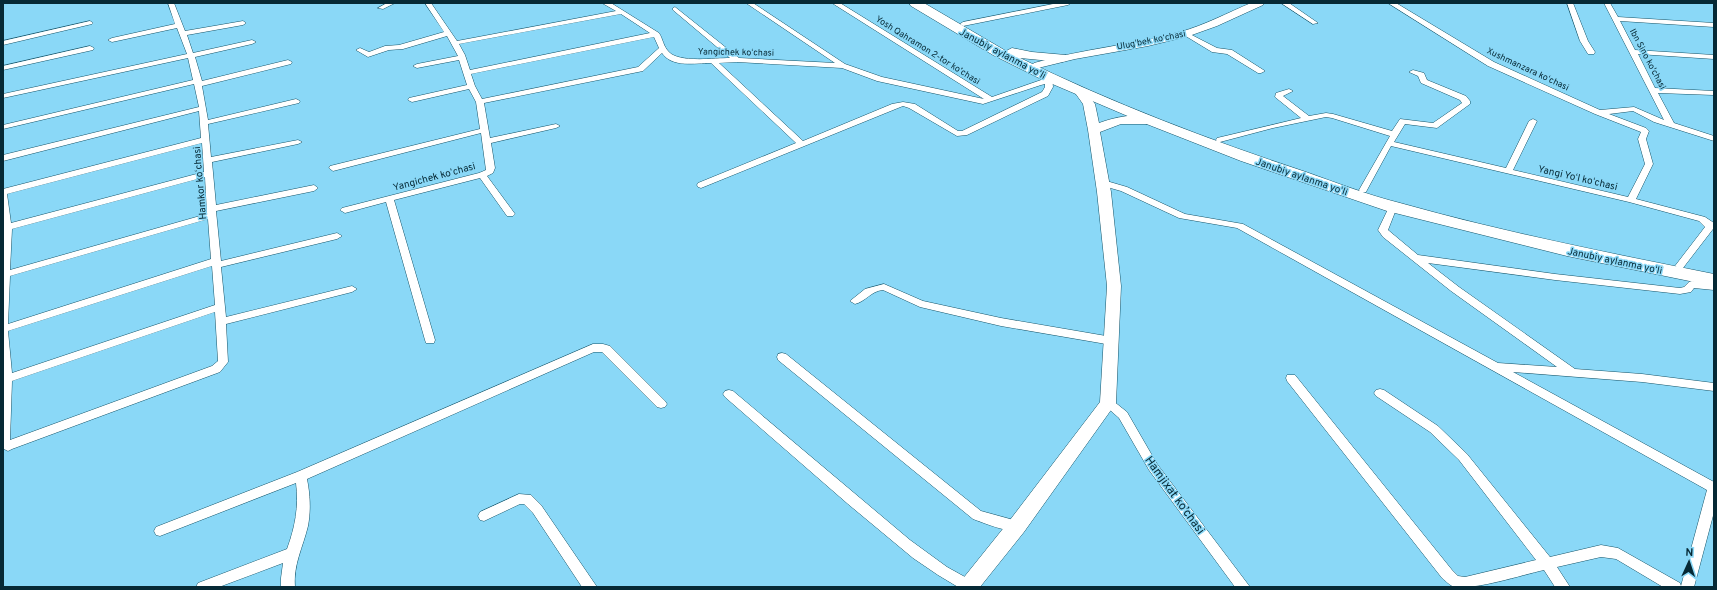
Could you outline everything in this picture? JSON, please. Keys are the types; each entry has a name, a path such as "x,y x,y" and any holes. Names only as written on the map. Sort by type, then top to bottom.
{"highway":[{"name":"Janubiy aylanma yoʻli","path":"915,3 998,52 1044,75 1260,156 1407,203 1521,232 1714,273"},
{"name":"Janubiy aylanma yoʻli","path":"925,3 1012,52 1044,75"},
{"path":"1012,52 1032,56 1064,57 1065,69 1076,86"},
{"name":"Janubiy aylanma yoʻli","path":"1076,86 1149,120 1247,158 1393,207 1567,250 1714,280"}],"main road":[{"name":"Ulugʻbek koʻchasi","path":"1044,75 1064,57 1186,34 1259,3"},
{"path":"968,587 1017,526 1108,403 1114,286 1103,183 1094,130 1089,104 1076,86"},
{"path":"1094,130 1113,121 1149,120"}],"street":[{"name":"Hamkor koʻchasi","path":"7,379 4,442 8,446 208,372 221,366 223,362 217,263 203,108 191,56 171,3"},
{"path":"381,8 392,3"},
{"name":"Yangichek koʻchasi","path":"345,210 490,171 491,168 480,102 471,86 461,57 449,33 428,3"},
{"path":"480,102 640,69 662,49 657,34 605,3"},
{"path":"702,185 895,106 903,104 912,106 957,134 964,133 1045,94 1048,87 1044,75 1036,83 983,102 880,79 843,66 749,3"},
{"name":"Yosh Qahramon 2-tor koʼchasi","path":"835,3 991,100"},
{"path":"963,24 1068,3"},
{"path":"1284,3 1315,22"},
{"name":"Xushmanzara koʻchasi","path":"1391,3 1457,42 1480,58 1598,112 1639,127 1645,132 1642,139 1649,164 1631,200"},
{"path":"1570,3 1584,42 1591,52"},
{"name":"Ibn Sino ko'chasi","path":"1607,3 1654,90 1671,125"},
{"path":"675,9 737,60"},
{"path":"454,43 622,12"},
{"path":"1616,19 1714,25"},
{"path":"3,43 90,23"},
{"path":"183,34 243,23"},
{"path":"112,40 179,25"},
{"path":"360,50 368,55 388,48 400,47 420,40 449,33"},
{"path":"466,73 657,34"},
{"path":"1186,34 1215,50 1229,52 1261,71"},
{"path":"3,96 252,42"},
{"path":"3,68 90,48"},
{"name":"Yangichek koʻchasi","path":"662,49 667,56 679,60 714,62 737,60 843,66"},
{"path":"1634,52 1714,57"},
{"path":"417,66 461,57"},
{"path":"3,127 288,62"},
{"path":"714,62 802,144"},
{"path":"1363,190 1391,138 1403,121 1434,126 1466,104 1466,101 1463,98 1424,81 1420,75 1413,72"},
{"path":"412,100 471,86"},
{"path":"1654,90 1714,93"},
{"path":"1289,91 1279,95 1279,97 1308,119"},
{"path":"204,123 296,101"},
{"path":"3,158 203,108"},
{"path":"1598,112 1634,109 1671,125 1700,133 1714,139"},
{"name":"Yangi Yoʻl koʻchasi","path":"1220,140 1272,126 1330,115 1391,138 1508,172 1631,200 1702,220 1710,224 1710,227 1680,266"},
{"path":"1508,172 1519,146 1533,121"},
{"path":"487,141 556,126"},
{"path":"333,168 485,130"},
{"path":"1700,133 1714,134"},
{"path":"3,192 206,139"},
{"path":"207,160 298,142"},
{"path":"5,227 209,173"},
{"path":"482,174 510,214"},
{"path":"1103,183 1117,186 1182,216 1228,222 1240,226 1714,488 1690,586"},
{"path":"3,275 212,212 314,188"},
{"path":"3,195 5,227 3,328 7,379 220,307"},
{"path":"389,199 430,340"},
{"path":"1393,207 1383,230 1384,233 1455,289 1573,373"},
{"path":"3,328 217,263 337,236"},
{"path":"1416,258 1555,277 1680,291 1687,290 1692,284 1714,286"},
{"path":"855,301 870,290 877,287 884,287 920,304 1001,322 1112,342"},
{"path":"221,322 352,289"},
{"path":"160,531 301,476 593,348 603,348 606,350 661,404"},
{"path":"782,357 976,515 990,520 1017,526"},
{"path":"1495,366 1642,378 1714,387"},
{"path":"1291,378 1447,574 1455,581 1465,583 1601,551 1618,554 1675,587"},
{"path":"1380,393 1434,429 1463,457 1547,564 1563,587"},
{"path":"729,394 828,480 903,542 940,570 968,587"},
{"name":"Hamjixat ko’chasi","path":"1108,403 1123,415 1153,467 1243,587"},
{"path":"288,587 288,568 303,517 304,502 301,476"},
{"path":"484,516 519,500 527,498 537,509 590,587"},
{"path":"203,587 293,553"}]}
